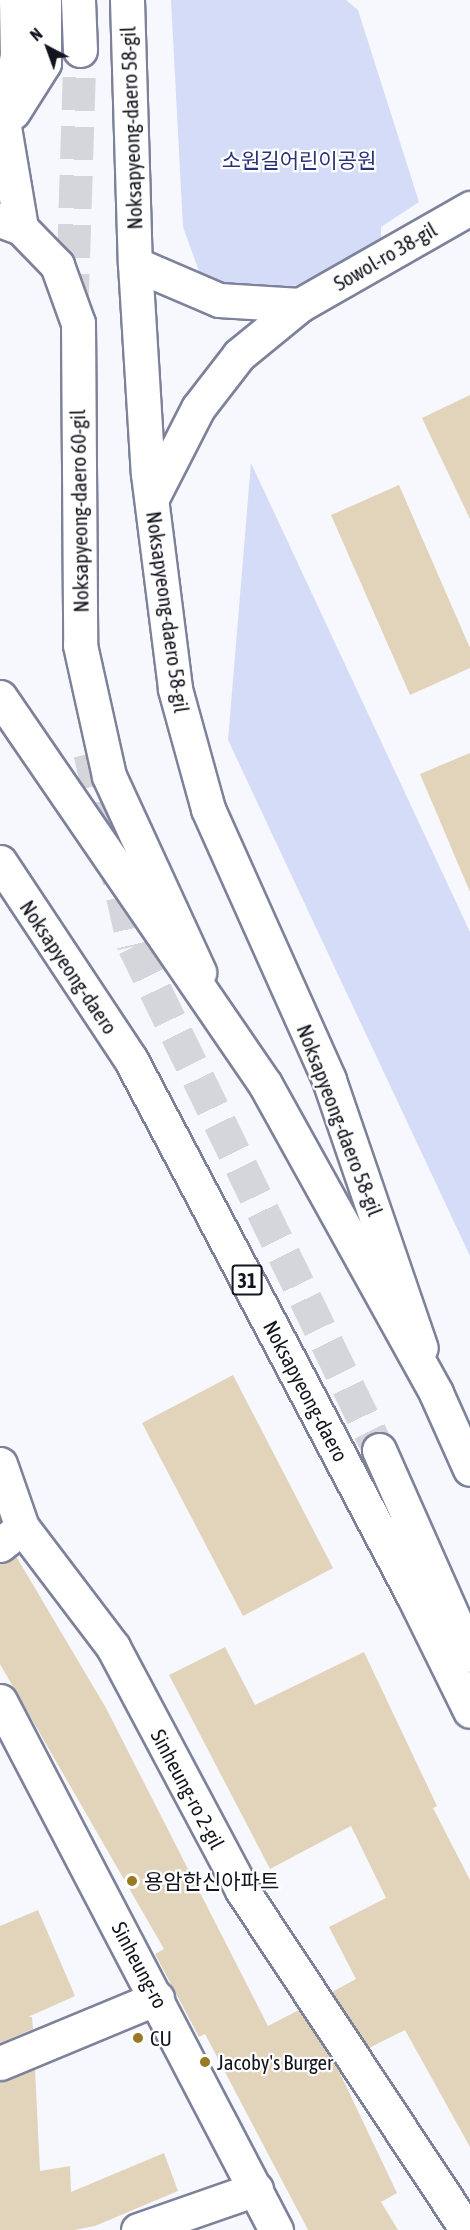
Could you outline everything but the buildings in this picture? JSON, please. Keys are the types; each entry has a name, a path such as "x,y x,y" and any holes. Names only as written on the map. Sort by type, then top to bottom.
{"main road":[{"name":"Noksapyeong-daero 60-gil","path":"16,0 16,55 2,126 10,224 57,265 78,323 80,645 109,776 218,1015"},
{"path":"2,126 44,63 44,0"},
{"path":"78,0 80,50"},
{"name":"Noksapyeong-daero 58-gil","path":"127,0 135,264 152,498 175,689 208,809 329,1080 436,1393"},
{"name":"Sowol-ro 38-gil","path":"152,498 198,408 239,355 300,305 470,208"},
{"path":"135,264 219,300 300,305"},
{"path":"0,697 265,1084 436,1393 470,1469"},
{"name":"Noksapyeong-daero","path":"0,862 131,1060 408,1584 470,1711"},
{"path":"379,1450 470,1655"},
{"name":"Sinheung-ro 2-gil","path":"0,1464 11,1536 113,1647 242,1890 467,2230"},
{"name":"Sinheung-ro","path":"0,1701 157,1998 276,2230"},
{"path":"0,2063 157,1998"},
{"path":"138,2230 256,2189"}],"green space":[{"name":"소원길어린이공원","path":"171,0 346,0 358,10 419,202 381,227 381,242 297,285 241,295 200,274 183,227"},
{"path":"251,463 470,932 470,1256 228,740"}],"tunnel":[{"path":"72,306 80,50"},
{"path":"90,753 134,946 379,1450"}],"place":[{"name":"용암한신아파트","path":"132,1881"},
{"name":"CU","path":"138,2038"},
{"name":"Jacoby's Burger","path":"205,2062"}]}
